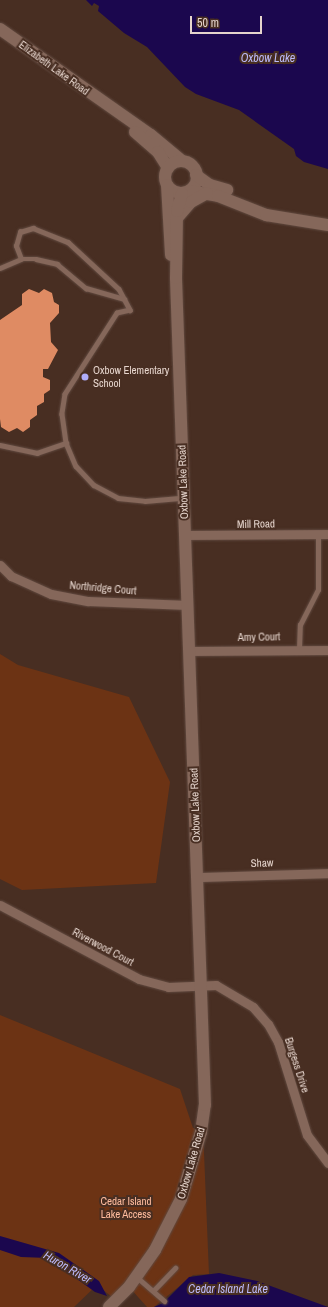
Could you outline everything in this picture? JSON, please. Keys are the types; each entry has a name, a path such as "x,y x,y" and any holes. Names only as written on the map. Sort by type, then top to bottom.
{"street":[{"name":"Elizabeth Lake Road","path":"0,29 108,107 151,135 182,161"},
{"name":"Elizabeth Lake Road","path":"108,107 158,152 168,168"},
{"path":"269,214 248,199 210,185 196,175 192,166 182,161 168,168 165,176 167,186 174,192 208,193 269,214 328,225"},
{"path":"186,192 196,175"},
{"name":"Oxbow Lake Road","path":"167,186 169,237 176,278"},
{"name":"Oxbow Lake Road","path":"109,1307 136,1276 155,1250 181,1199 201,1132 205,1076 176,278 177,218 186,192"},
{"path":"177,218 191,202 208,193"},
{"name":"Mill Road","path":"185,535 328,534"},
{"name":"Northridge Court","path":"0,565 11,576 51,594 88,600 188,606"},
{"name":"Amy Court","path":"190,651 299,649 328,650"},
{"name":"Shaw","path":"198,877 328,873"},
{"name":"Riverwood Court","path":"0,905 139,980 168,987 202,984"},
{"name":"Burgess Drive","path":"202,984 224,989 253,1008 268,1024 286,1064 306,1135 328,1163"}],"lane":[{"path":"21,259 16,246 20,232 33,228 68,242 96,265 124,299 130,310 117,313 65,394 62,414 66,443 76,466 94,485 118,498 145,501 184,498"},
{"path":"0,268 21,259 36,259 57,264 86,288 124,299"},
{"path":"0,445 37,453 66,443"},
{"path":"299,649 300,625 318,590 318,534"},
{"path":"153,1292 175,1268"},
{"path":"136,1276 164,1301"}],"green space":[{"path":"0,654 18,665 129,697 170,782 156,883 22,890 0,879"},
{"name":"Cedar Island Lake Access","path":"0,1015 180,1089 193,1128 203,1128 209,1274 193,1275 154,1307 147,1307 130,1288 117,1301 97,1285 74,1307 0,1307"}],"water":[{"name":"Oxbow Lake","path":"86,0 328,0 328,169 304,162 296,156 294,149 239,110 196,94 185,87 147,47 124,33 98,11 99,6 94,3 92,6"},
{"name":"Huron River","path":"0,1236 59,1253 99,1281 107,1296 95,1292 48,1258 21,1257 0,1250"},
{"name":"Cedar Island Lake","path":"219,1273 257,1281 328,1307 154,1307 163,1303 189,1277"}],"building":[{"path":"29,289 39,293 44,289 52,293 54,302 59,305 59,313 50,323 51,342 58,350 48,369 43,369 43,377 50,380 50,390 44,394 44,402 37,406 37,415 30,420 30,427 23,432 17,428 9,432 1,427 0,419 0,320 22,305 22,294"}],"place":[{"name":"Oxbow Elementary School","path":"85,377"}]}
